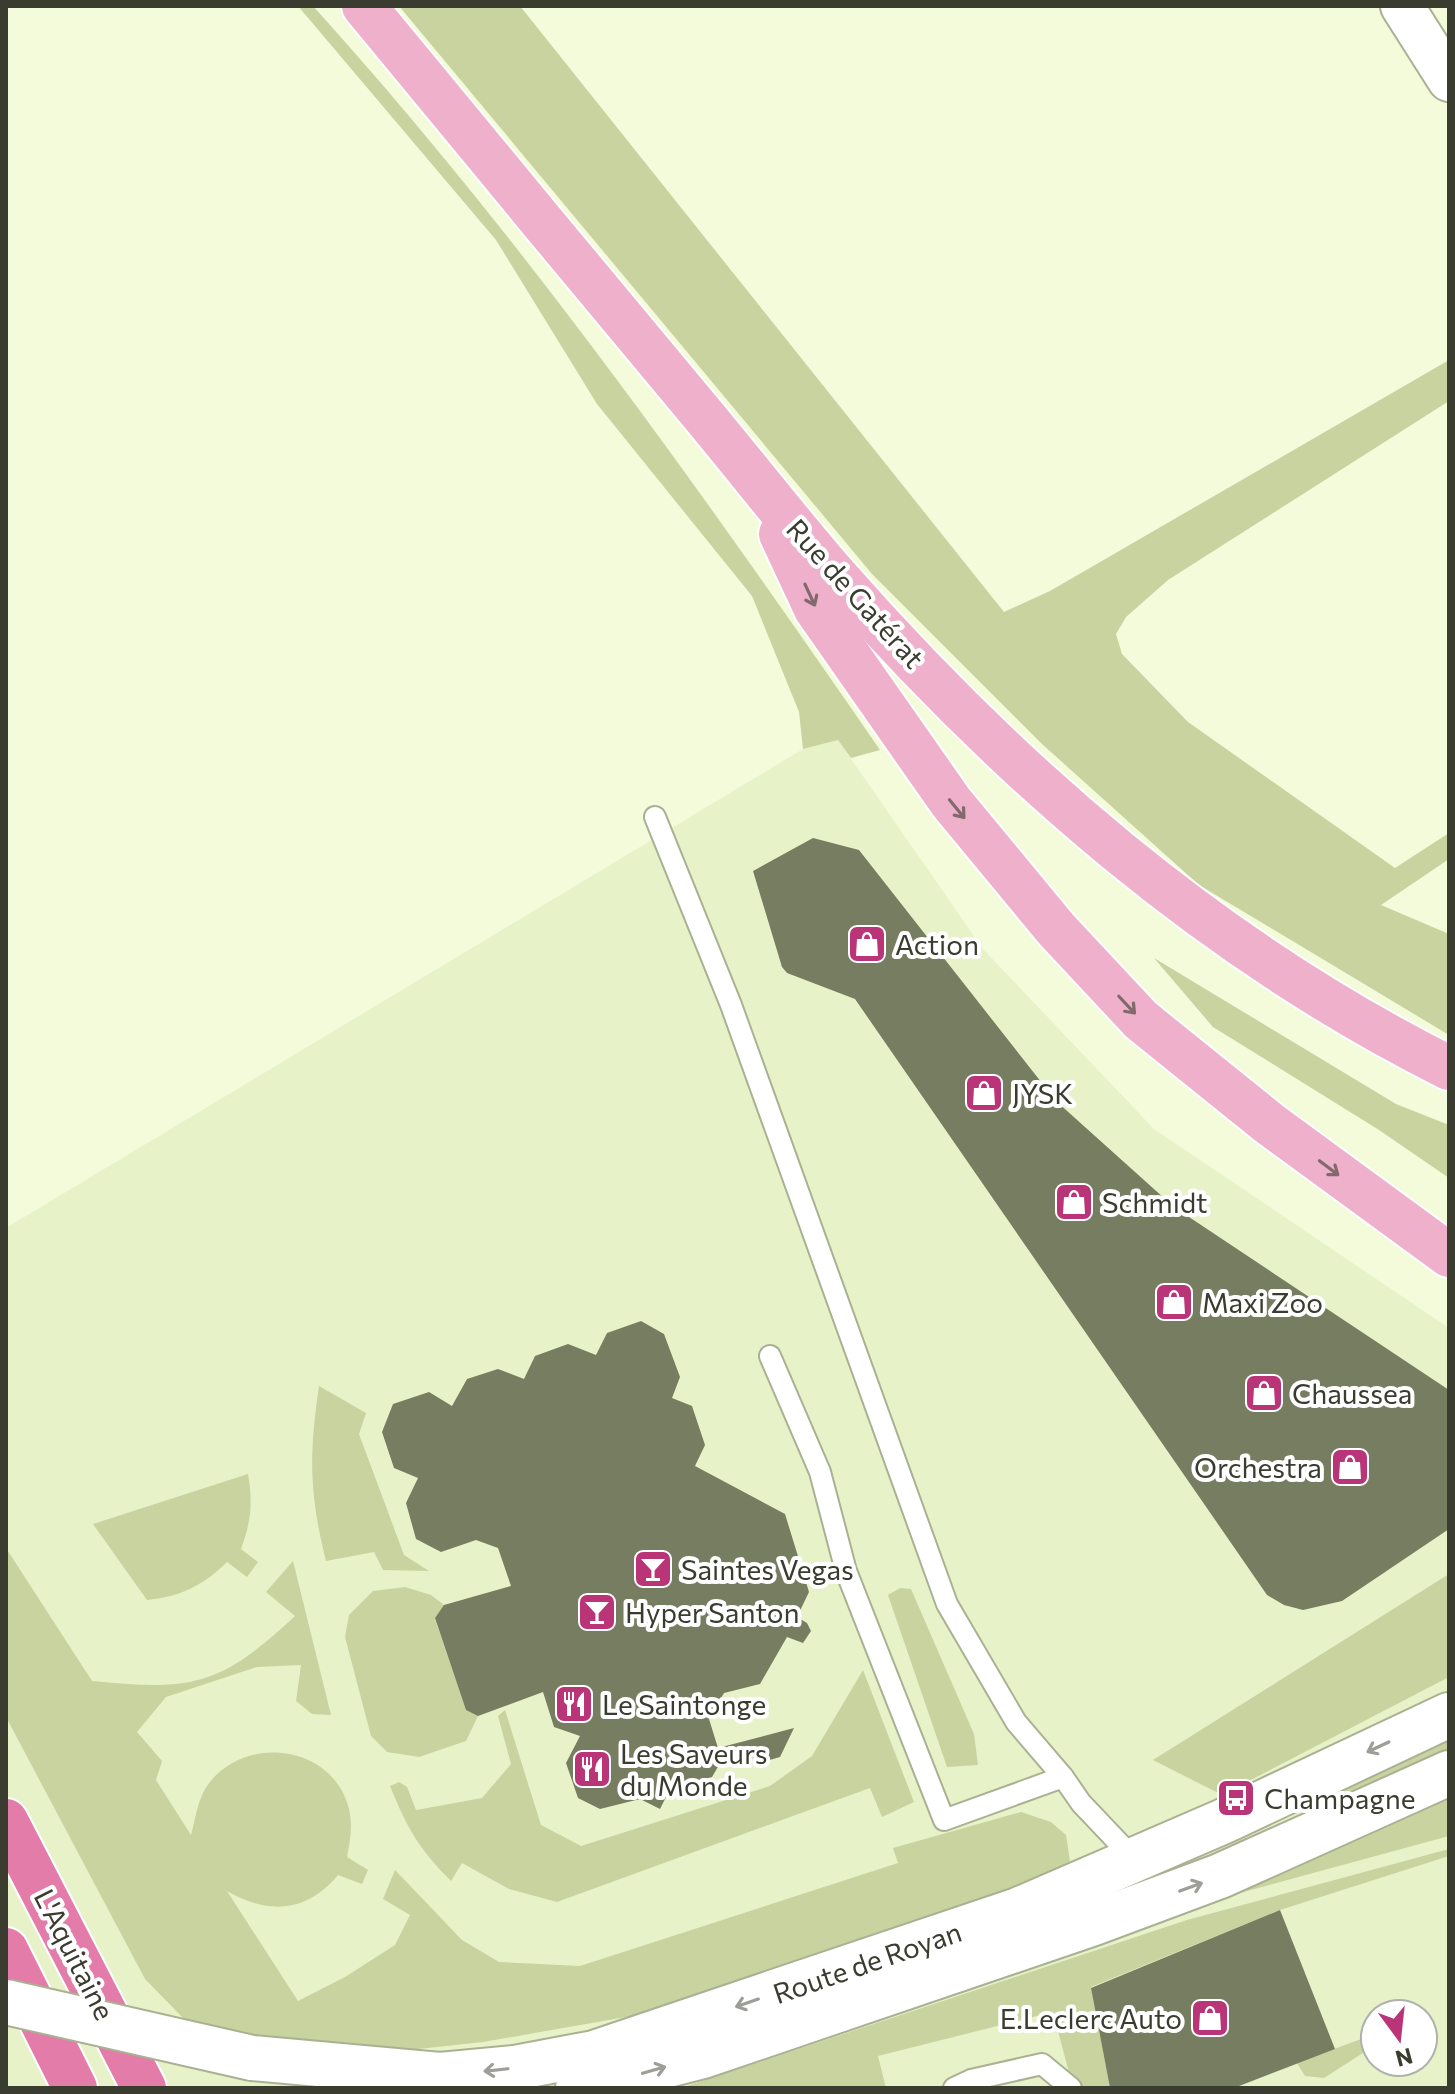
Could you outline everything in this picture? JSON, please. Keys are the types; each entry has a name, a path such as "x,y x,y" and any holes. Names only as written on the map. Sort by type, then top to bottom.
{"highway":[{"name":"L'Aquitaine","path":"6,1821 144,2088"},
{"path":"6,1950 75,2088"}],"main road":[{"name":"Rue de Gatérat","path":"364,6 835,575 954,701 1058,801 1143,875 1234,942 1325,1001 1449,1068"},
{"path":"753,473 816,609 951,802 1056,929 1141,1020 1270,1124 1449,1255"},
{"name":"Route de Royan","path":"252,2058 440,2075 514,2068 594,2053 1018,1910 1136,1861 1449,1715"},
{"name":"Route de Royan","path":"578,2088 703,2056 1220,1876 1449,1773"},
{"path":"887,1993 913,1964 1134,1887 1136,1861"},
{"name":"Route de Royan","path":"6,2002 252,2058 346,2088"}],"street":[{"path":"1402,6 1449,80"}],"lane":[{"path":"655,817 731,1005 947,1604 1016,1722 1081,1803 1136,1861"},
{"path":"770,1356 820,1472 846,1571 944,1820 1063,1777"},
{"path":"954,2088 971,2080 1042,2064 1071,2088"}],"shaded area":[{"path":"298,6 313,6 465,184 538,276 678,463 880,750 851,758 838,740 803,749 799,712 752,596 597,404 496,240"},
{"path":"399,6 520,6 1004,612 1050,591 1449,360 1449,401 1168,580 1126,617 1116,634 1122,654 1188,722 1395,868 1449,833 1449,859 1381,905 1449,934 1449,1035 1199,885 1042,744 872,574"},
{"path":"838,740 983,949 1154,1129 1449,1328 1449,2088 6,2088 6,1228 803,749"},
{"path":"1154,958 1396,1104 1449,1125 1449,1178 1379,1130 1213,1027"},
{"path":"319,1386 366,1413 359,1434 404,1555 429,1571 383,1570 374,1552 326,1561 316,1515 312,1474"},
{"path":"248,1474 250,1512 241,1549 258,1562 247,1577 227,1562 191,1588 147,1600 93,1524"},
{"path":"6,1548 92,1681 127,1684 181,1683 224,1670 246,1657 295,1616 266,1592 293,1561 331,1715 312,1714 296,1701 301,1665 257,1667 166,1697 137,1732 162,1761 156,1780 191,1835 205,1789 221,1771 240,1759 262,1753 284,1753 306,1759 325,1770 340,1787 350,1815 347,1857 368,1870 362,1884 338,1875 313,1897 285,1906 256,1904 227,1891 298,2001 345,1977 395,1945 410,1915 383,1899 395,1870 462,1940 499,1962 580,1966 898,1863 893,1848 1021,1812 1051,1822 1066,1835 1070,1861 1048,1882 672,2009 483,2042 354,2056 186,2021 145,1979 6,1717"},
{"path":"1449,1574 1449,1677 1222,1795 1153,1760"},
{"path":"405,1587 431,1595 444,1605 435,1619 466,1709 478,1716 466,1741 419,1757 387,1752 371,1736 345,1637 349,1615 373,1591"},
{"path":"900,1588 911,1589 974,1734 978,1765 947,1767 888,1595"},
{"path":"863,1670 914,1802 882,1817 870,1788 557,1902 509,1889 462,1863 451,1881 415,1837 390,1786 399,1782 407,1787 416,1810 482,1798 511,1764 498,1716 505,1710 541,1825 581,1846 770,1786 812,1756"},
{"path":"1449,1735 1449,1753 1323,1814 1314,1804"},
{"path":"1449,1796 1449,1836 1203,1903"},
{"path":"1449,1849 1449,1856 1280,1910 1091,1987 1110,2088 1073,2088 1053,2012 878,2056 886,2088 681,2088 1187,1920"},
{"path":"1359,2040 1359,2056 1324,2078 1305,2076 1297,2063"}],"building":[{"path":"813,838 859,850 1056,1101 1174,1207 1449,1390 1449,1529 1342,1601 1303,1610 1284,1605 1267,1595 855,999 787,973 782,967 753,871"},
{"name":"Saintes Vegas","path":"641,1321 664,1334 680,1377 672,1398 692,1406 705,1445 695,1466 785,1514 809,1592 797,1617 807,1623 811,1631 803,1643 787,1637 760,1684 724,1693 709,1719 718,1748 794,1728 780,1757 745,1767 723,1758 712,1777 670,1789 660,1809 640,1799 600,1809 578,1798 566,1763 580,1736 554,1727 543,1692 478,1716 466,1710 435,1618 444,1605 511,1586 498,1548 476,1540 441,1552 416,1539 406,1503 418,1478 394,1468 382,1432 393,1404 429,1392 452,1406 467,1379 498,1369 524,1379 535,1356 568,1344 596,1355 607,1333"},
{"name":"E.Leclerc Auto","path":"1280,1910 1335,2049 1234,2088 1110,2088 1091,1988"}],"place":[{"name":"Action","path":"867,944"},
{"name":"JYSK","path":"984,1093"},
{"name":"Schmidt","path":"1074,1202"},
{"name":"Maxi Zoo","path":"1174,1302"},
{"name":"Chaussea","path":"1264,1393"},
{"name":"Orchestra","path":"1350,1467"},
{"name":"Saintes Vegas","path":"653,1569"},
{"name":"Hyper Santon","path":"597,1612"},
{"name":"Le Saintonge","path":"574,1704"},
{"name":"Les Saveurs du Monde","path":"592,1769"},
{"name":"Champagne","path":"1236,1798"},
{"name":"E.Leclerc Auto","path":"1210,2018"}]}
